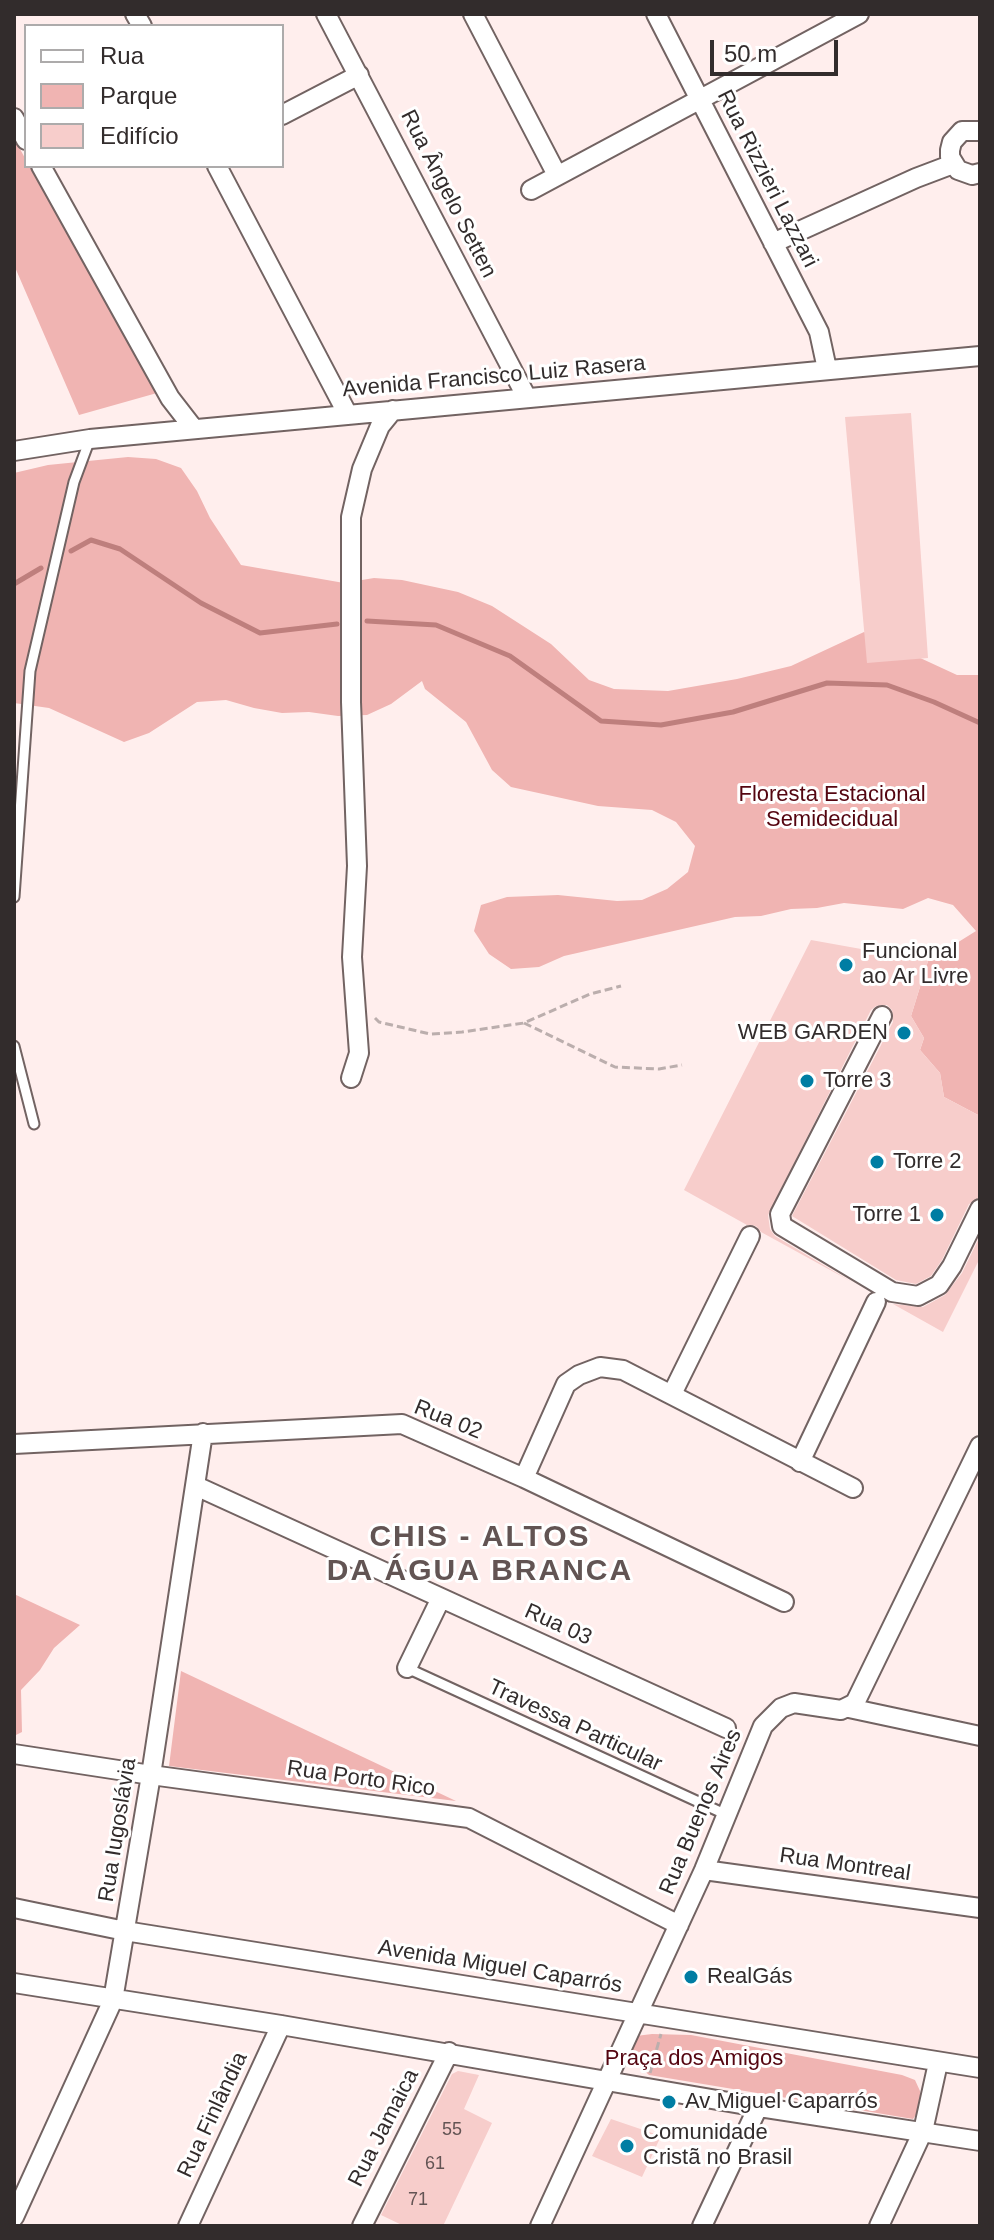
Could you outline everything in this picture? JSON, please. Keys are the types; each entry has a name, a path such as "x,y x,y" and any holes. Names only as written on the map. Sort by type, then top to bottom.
{"street":[{"name":"Rua Ângelo Setten","path":"326,14 527,398"},
{"path":"473,14 557,175"},
{"name":"Rua Rizzieri Lazzari","path":"656,14 819,332 827,369"},
{"path":"531,190 847,17"},
{"path":"284,114 359,75"},
{"path":"14,118 24,136"},
{"path":"980,131 970,129 956,136 950,150 953,164 965,173 980,173"},
{"path":"773,243 953,164"},
{"path":"42,168 170,398 194,429"},
{"path":"218,168 348,415"},
{"name":"Avenida Francisco Luiz Rasera","path":"14,451 90,439 980,356"},
{"path":"351,1078 359,1053 352,957 357,866 351,702 351,517 362,469 380,426 393,410"},
{"path":"882,1016 780,1214 782,1226 892,1292 918,1296 939,1285 952,1266 980,1209"},
{"path":"672,1394 750,1236"},
{"path":"800,1462 876,1302"},
{"path":"524,1478 566,1384 600,1367 623,1370 853,1488"},
{"name":"Rua 02","path":"14,1444 402,1424 524,1478 784,1602"},
{"name":"Rua Iugoslávia","path":"14,2217 113,2000 203,1433"},
{"path":"849,1708 858,1699 980,1446"},
{"name":"Rua 03","path":"196,1486 726,1728"},
{"path":"407,1668 441,1598"},
{"name":"Rua Buenos Aires","path":"540,2226 704,1870 763,1726 781,1708 794,1703 841,1710 849,1708"},
{"path":"849,1708 980,1736"},
{"name":"Rua Porto Rico","path":"14,1754 469,1818 679,1925"},
{"name":"Rua Montreal","path":"704,1870 980,1908"},
{"name":"Avenida Miguel Caparrós","path":"14,1908 125,1931 980,2068"},
{"path":"14,1983 980,2141"},
{"name":"Rua Finlândia","path":"188,2226 281,2025"},
{"name":"Rua Jamaica","path":"362,2226 449,2052"},
{"path":"879,2226 923,2131 938,2063"},
{"path":"702,2226 758,2107"}],"lane":[{"path":"14,897 30,671 74,482 90,439"},
{"path":"14,1046 34,1124"},
{"name":"Travessa Particular","path":"407,1668 727,1815"}],"path":[{"path":"372,1016 379,1022 430,1034 524,1023 590,994 621,986"},
{"path":"524,1023 615,1067 659,1069 682,1065"},
{"path":"646,2088 666,2018"}],"green space":[{"path":"14,138 24,156 24,168 30,168 157,393 79,415 14,265"},
{"name":"Floresta Estacional Semidecidual","path":"128,457 156,459 181,468 241,565 344,583 374,578 402,580 458,592 492,606 551,644 589,680 614,689 668,691 737,679 791,666 864,632 957,675 980,675 980,1116 944,1097 940,1073 920,1050 924,1038 911,1016 928,961 976,931 953,905 928,898 903,909 844,903 735,917 564,956 539,967 511,969 489,954 474,931 481,905 507,897 558,895 617,901 642,900 667,889 688,872 695,846 676,822 652,810 598,806 511,787 492,770 466,722 425,689 422,681 391,704 367,715 282,713 226,700 197,702 149,733 124,742 49,708 14,703 14,473 48,465"},
{"path":"14,1594 80,1625 54,1648 40,1670 21,1690 22,1732 14,1736"},
{"path":"181,1671 456,1801 169,1766"},
{"name":"Praça dos Amigos","path":"691,2035 902,2075 915,2080 920,2091 921,2108 913,2119 649,2075 640,2067 632,2050 636,2036"}],"building":[{"path":"911,413 928,658 867,663 845,417"},
{"path":"811,940 928,961 911,1016 924,1038 920,1050 940,1073 944,1097 980,1116 980,1197 969,1204 931,1276 916,1284 896,1280 792,1216 893,1022 892,1010 887,1005 871,1010 768,1215 770,1229 775,1236 852,1282 761,1232 756,1226 747,1225 684,1190"},
{"path":"980,1236 980,1258 943,1332 893,1304 923,1307 945,1295 962,1273"},
{"path":"458,2071 479,2075 464,2109 492,2123 443,2226 404,2226 381,2215 452,2074"},
{"name":"Comunidade Cristã no Brasil","path":"611,2119 661,2136 642,2177 592,2156"}],"waterway":[{"path":"71,551 91,540 120,549 201,603 260,633 337,624"},
{"path":"14,584 41,568"},
{"path":"367,621 436,625 510,656 601,721 661,725 733,712 827,683 887,685 980,723"}],"place":[{"name":"Funcional ao Ar Livre","path":"846,965"},
{"name":"WEB GARDEN","path":"904,1033"},
{"name":"Torre 3","path":"807,1081"},
{"name":"Torre 2","path":"877,1162"},
{"name":"Torre 1","path":"937,1215"},
{"name":"RealGás","path":"691,1977"},
{"name":"Av Miguel Caparrós","path":"669,2102"},
{"name":"Comunidade Cristã no Brasil","path":"627,2146"}],"district":[{"name":"CHIS - ALTOS DA ÁGUA BRANCA","path":"480,1555"}]}
